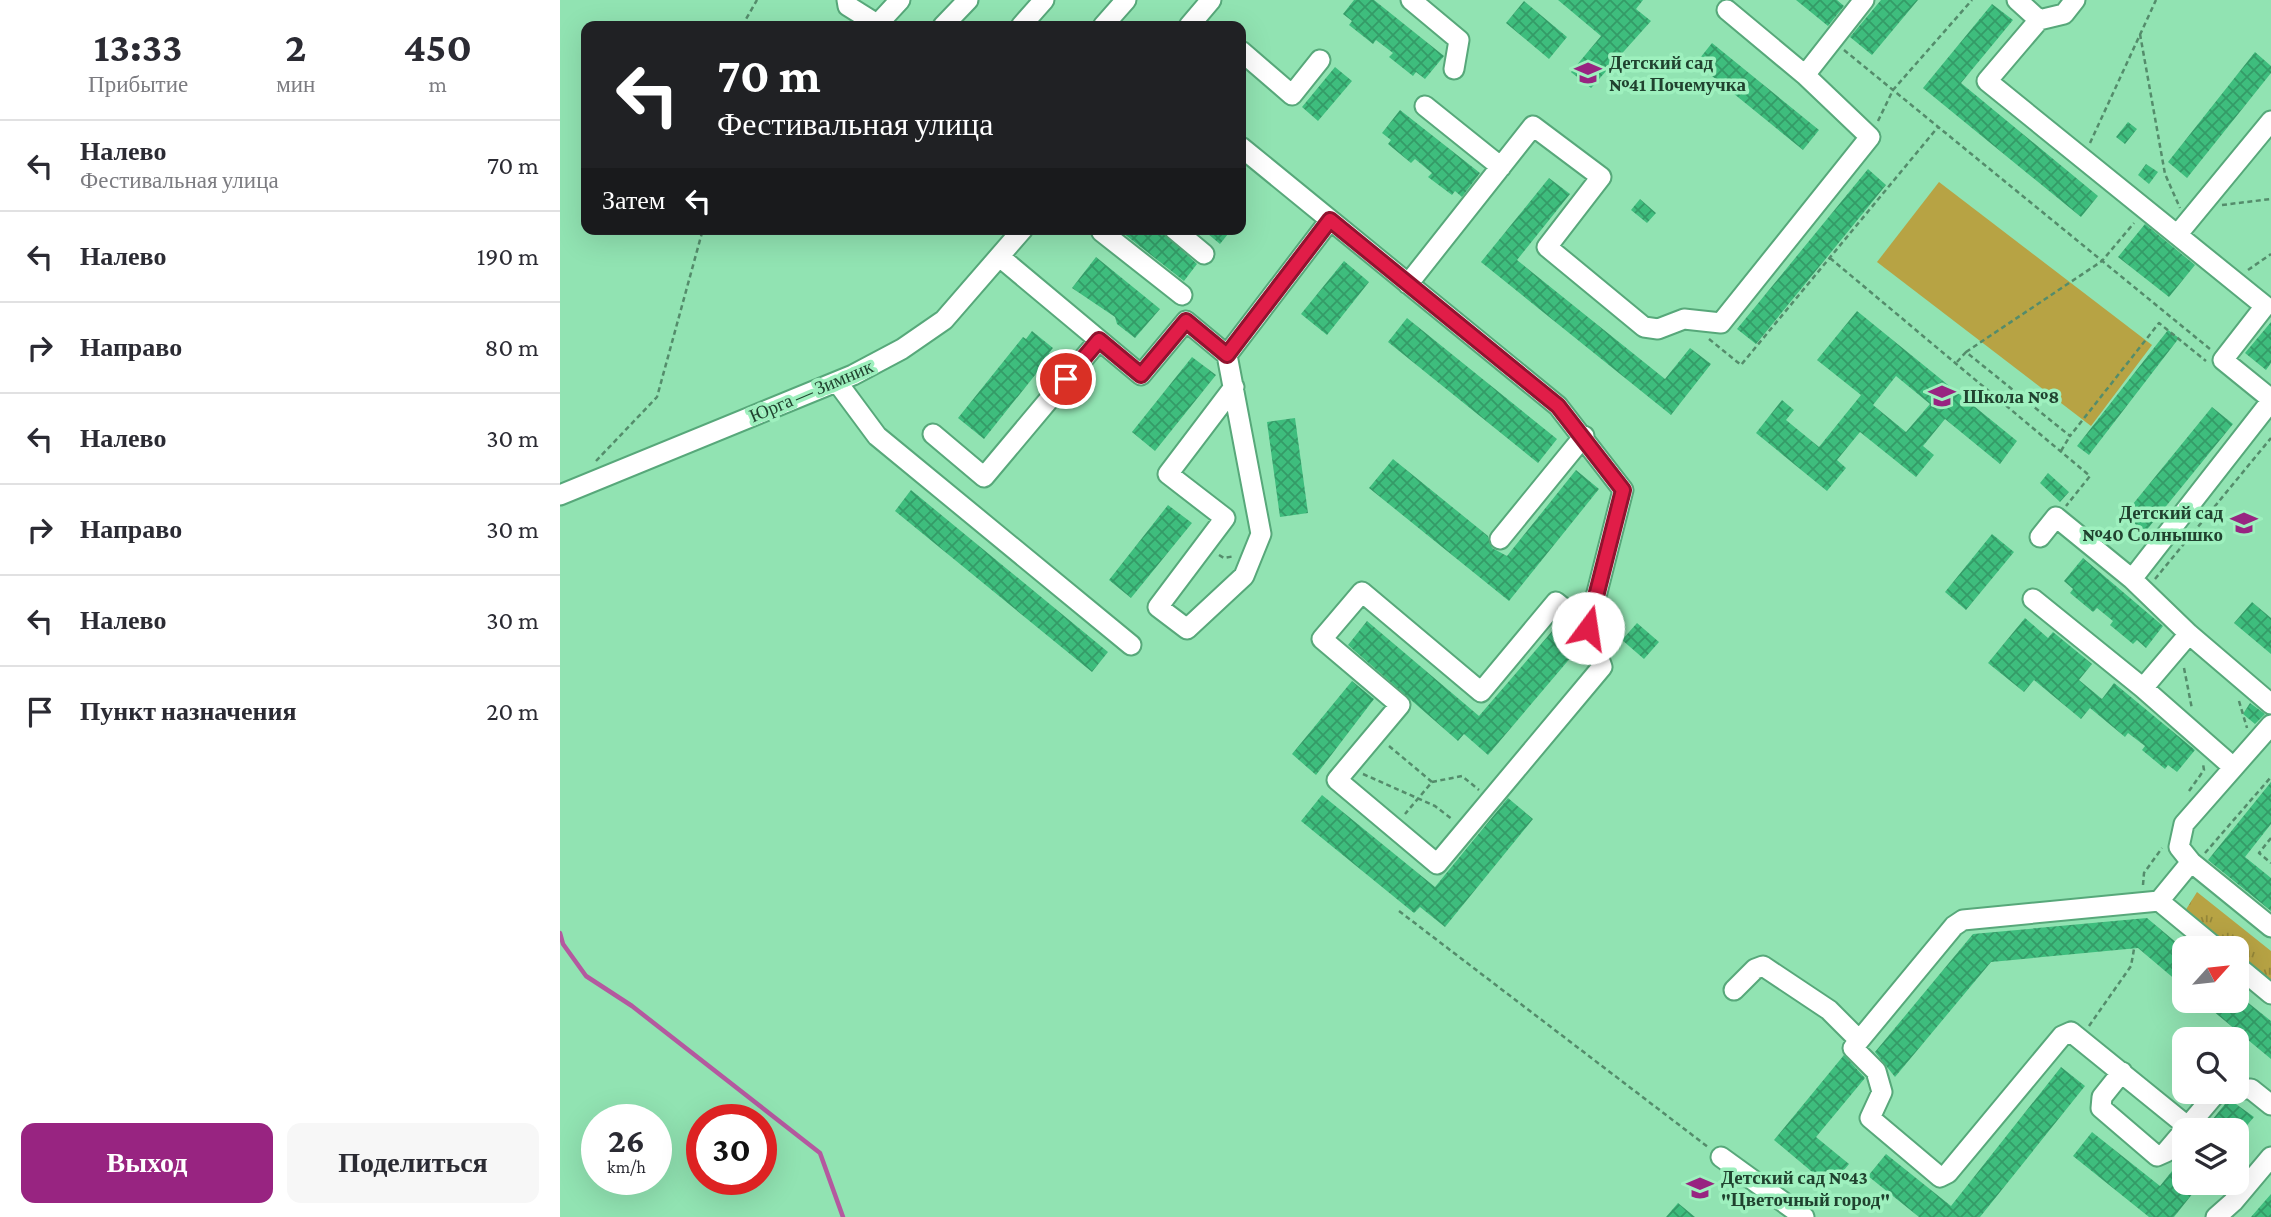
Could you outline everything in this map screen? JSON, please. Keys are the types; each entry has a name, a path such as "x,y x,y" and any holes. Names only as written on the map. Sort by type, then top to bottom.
{"street":[{"path":"847,0 848,6 870,21"},
{"path":"882,21 900,0"},
{"path":"948,21 968,0"},
{"path":"1025,21 1044,0"},
{"path":"1107,21 1126,0"},
{"path":"1200,21 1211,0"},
{"path":"1411,0 1459,40 1454,69"},
{"path":"1805,75 1864,0"},
{"path":"2017,0 2039,20"},
{"path":"2075,0 2064,14 2039,20 1987,81 2145,209 2182,229 2233,280 2265,306 2223,360 2271,400 2139,585"},
{"path":"1408,284 1533,126 1601,177 1547,247 1644,327 1658,330 1684,319 1721,323 1870,137 1805,75 1727,10"},
{"path":"1246,55 1292,95 1320,60"},
{"path":"1425,106 1501,167"},
{"path":"2182,229 2271,121"},
{"path":"1246,151 1558,406 1584,436 1623,490 1588,628"},
{"path":"1227,355 1330,220"},
{"name":"Юрга — Зимник","path":"560,495 837,382 902,349 944,320 1018,235"},
{"path":"1105,235 1182,295"},
{"path":"1181,235 1203,254"},
{"path":"1001,258 1141,375 1186,321 1227,355 1234,387 1261,534 1244,576 1186,629 1158,607 1225,517 1168,474 1234,387"},
{"path":"933,434 984,477 1099,340"},
{"path":"837,382 877,436 1130,645"},
{"path":"1500,539 1584,436"},
{"path":"2040,537 2056,517 2139,585 2189,634 2271,704"},
{"path":"1362,592 1481,692 1556,602 1588,628 1602,667 1437,864 1337,780 1400,705 1322,639 1362,592"},
{"path":"2033,599 2143,688 2233,767"},
{"path":"2143,688 2189,634"},
{"path":"2159,901 2185,855 2184,824 2271,725"},
{"path":"2185,855 2271,927"},
{"path":"2177,1118 2081,1037 2071,1032 2062,1036 1948,1173 1940,1177 1870,1118 1869,1114 1882,1093 1876,1071 1854,1051 1859,1040 1963,919 2159,901 2201,936"},
{"path":"1734,990 1755,969 1763,966 1829,1010 1859,1040"},
{"path":"2249,976 2271,994"},
{"path":"2122,1072 2101,1101 2105,1114 2157,1156 2166,1152 2172,1145"},
{"path":"2249,1088 2271,1104"},
{"path":"2194,1118 2206,1104"},
{"path":"1721,1157 1804,1217"},
{"path":"2216,1217 2233,1202 2271,1157"}],"path":[{"path":"745,21 757,0"},
{"path":"1870,137 1894,90 1972,0"},
{"path":"2083,159 2156,0"},
{"path":"2140,34 2165,174 2182,229"},
{"path":"1832,40 2223,360"},
{"path":"1684,319 1741,365 1938,127"},
{"path":"2200,208 2271,199"},
{"path":"1956,363 1966,352 2102,261 2145,209"},
{"path":"591,465 657,397 701,235"},
{"path":"2233,280 2271,254"},
{"path":"1830,257 2090,476 2056,517"},
{"path":"2061,451 2159,323 2207,361 2223,360"},
{"path":"1966,352 2070,436"},
{"path":"2139,585 2271,438"},
{"path":"1205,544 1224,558 1254,551"},
{"path":"2234,692 2255,742"},
{"path":"1375,734 1432,782"},
{"path":"1346,769 1435,806 1465,830"},
{"path":"1394,827 1432,782 1462,776 1490,800"},
{"path":"2271,838 2259,853 2271,863"},
{"path":"1399,911 1721,1157"},
{"path":"2081,1037 2131,966 2134,949"}],"green space":[{"path":"1939,182 2152,345 2091,426 1877,262"},
{"path":"2197,892 2271,951 2271,991 2249,974 2249,936 2202,936 2180,919"}],"building":[{"path":"1354,0 1374,0 1444,56 1425,79 1416,72 1413,76 1389,57 1393,53 1376,40 1373,44 1349,25 1352,21 1343,14"},
{"path":"1558,0 1643,0 1636,9 1651,21 1591,88 1571,72 1601,36"},
{"path":"1796,0 1837,0 1844,6 1828,26"},
{"path":"1881,0 1918,0 1872,55 1850,37"},
{"path":"1524,1 1567,37 1549,59 1506,23"},
{"path":"1992,4 2013,20 1961,83 2098,196 2081,217 1923,88"},
{"path":"1712,43 1819,130 1803,150 1696,63"},
{"path":"2255,52 2271,66 2271,73 2187,178 2168,162"},
{"path":"1335,67 1352,81 1318,121 1302,107"},
{"path":"1400,110 1480,173 1462,197 1455,191 1452,195 1428,177 1432,173 1415,159 1411,163 1388,144 1391,140 1382,133"},
{"path":"2128,122 2137,129 2125,144 2116,137"},
{"path":"2146,164 2158,172 2149,184 2138,175"},
{"path":"1868,169 1886,185 1756,344 1737,329"},
{"path":"1549,178 1570,194 1517,260 1665,379 1690,348 1711,364 1671,415 1481,262"},
{"path":"1640,199 1656,213 1647,223 1631,210"},
{"path":"2145,224 2195,265 2169,297 2118,257"},
{"path":"1126,235 1166,235 1197,264 1184,281"},
{"path":"1209,235 1227,235 1220,244"},
{"path":"1096,257 1160,309 1135,338 1117,324 1115,317 1072,288"},
{"path":"1344,261 1369,282 1327,335 1301,314"},
{"path":"1857,311 2017,441 2000,464 1945,419 1923,446 1934,455 1916,477 1860,432 1837,460 1846,468 1827,491 1756,433 1782,400 1794,410 1786,420 1819,447 1861,395 1817,360","holes":["1896,376 1930,404 1906,432 1873,405"]},
{"path":"1407,318 1557,439 1538,463 1388,342"},
{"path":"2271,322 2271,363 2266,370 2245,353"},
{"path":"2168,330 2179,338 2089,455 2077,446"},
{"path":"1032,331 1053,348 1049,353 1051,355 984,439 958,418 1023,337 1026,339"},
{"path":"1192,357 1216,375 1155,451 1132,432"},
{"path":"2212,407 2233,424 2145,532 2124,515"},
{"path":"1295,418 1308,513 1280,517 1267,422"},
{"path":"1393,459 1488,536 1492,548 1507,556 1576,470 1599,489 1509,601 1369,488"},
{"path":"2048,473 2069,492 2060,502 2040,483"},
{"path":"911,490 1108,652 1092,672 895,511"},
{"path":"1168,505 1192,523 1131,598 1109,580"},
{"path":"1992,534 2014,552 1966,610 1945,592"},
{"path":"2083,558 2163,626 2146,648 2137,640 2133,644 2110,625 2113,621 2097,608 2093,612 2070,593 2073,589 2064,581"},
{"path":"2252,602 2271,618 2271,654 2234,623"},
{"path":"2025,618 2048,638 2053,632 2092,664 2079,680 2102,699 2114,683 2195,750 2177,772 2168,765 2165,769 2142,750 2145,746 2128,733 2125,737 2090,708 2081,719 2034,680 2024,692 1988,663"},
{"path":"1367,621 1479,716 1554,629 1578,649 1488,755 1464,734 1458,741 1348,645"},
{"path":"1637,623 1659,642 1644,659 1622,640"},
{"path":"1352,681 1374,699 1316,775 1292,754"},
{"path":"2250,703 2265,714 2255,724 2243,714"},
{"path":"2271,782 2271,824 2245,857 2271,878 2271,911 2208,860"},
{"path":"1322,795 1435,887 1508,798 1533,819 1445,927 1420,907 1414,913 1301,821"},
{"path":"2147,918 2172,939 2172,977 2138,948 1991,962 1895,1077 1875,1052 1973,934"},
{"path":"2249,1003 2271,1021 2271,1059 2249,1041 2249,1027 2232,1027 2215,1013 2249,1013"},
{"path":"1844,1055 1865,1078 1816,1137 1849,1164 1830,1187 1774,1140"},
{"path":"2061,1067 2085,1086 1980,1217 1919,1217 1868,1176 1886,1154 1951,1206"},
{"path":"2225,1104 2236,1104 2254,1117 2249,1123 2249,1118 2214,1118"},
{"path":"2092,1132 2160,1186 2172,1171 2172,1195 2191,1195 2174,1217 2149,1217 2073,1156"},
{"path":"2271,1194 2271,1217 2251,1217"},
{"path":"1678,1203 1695,1217 1666,1217"}],"waterway":[{"path":"560,933 563,944 586,976 632,1006 820,1153 843,1217"}],"place":[{"name":"Детский сад №41 Почемучка","path":"1588,73"},
{"name":"Школа №8","path":"1942,396"},
{"name":"Детский сад №40 Солнышко","path":"2244,523"},
{"name":"Детский сад №43 \"Цветочный город\"","path":"1700,1188"}],"route":[{"path":"1066,379 1099,340 1141,375 1186,321 1227,355 1330,220 1558,406 1584,436 1623,490 1588,628"}]}
